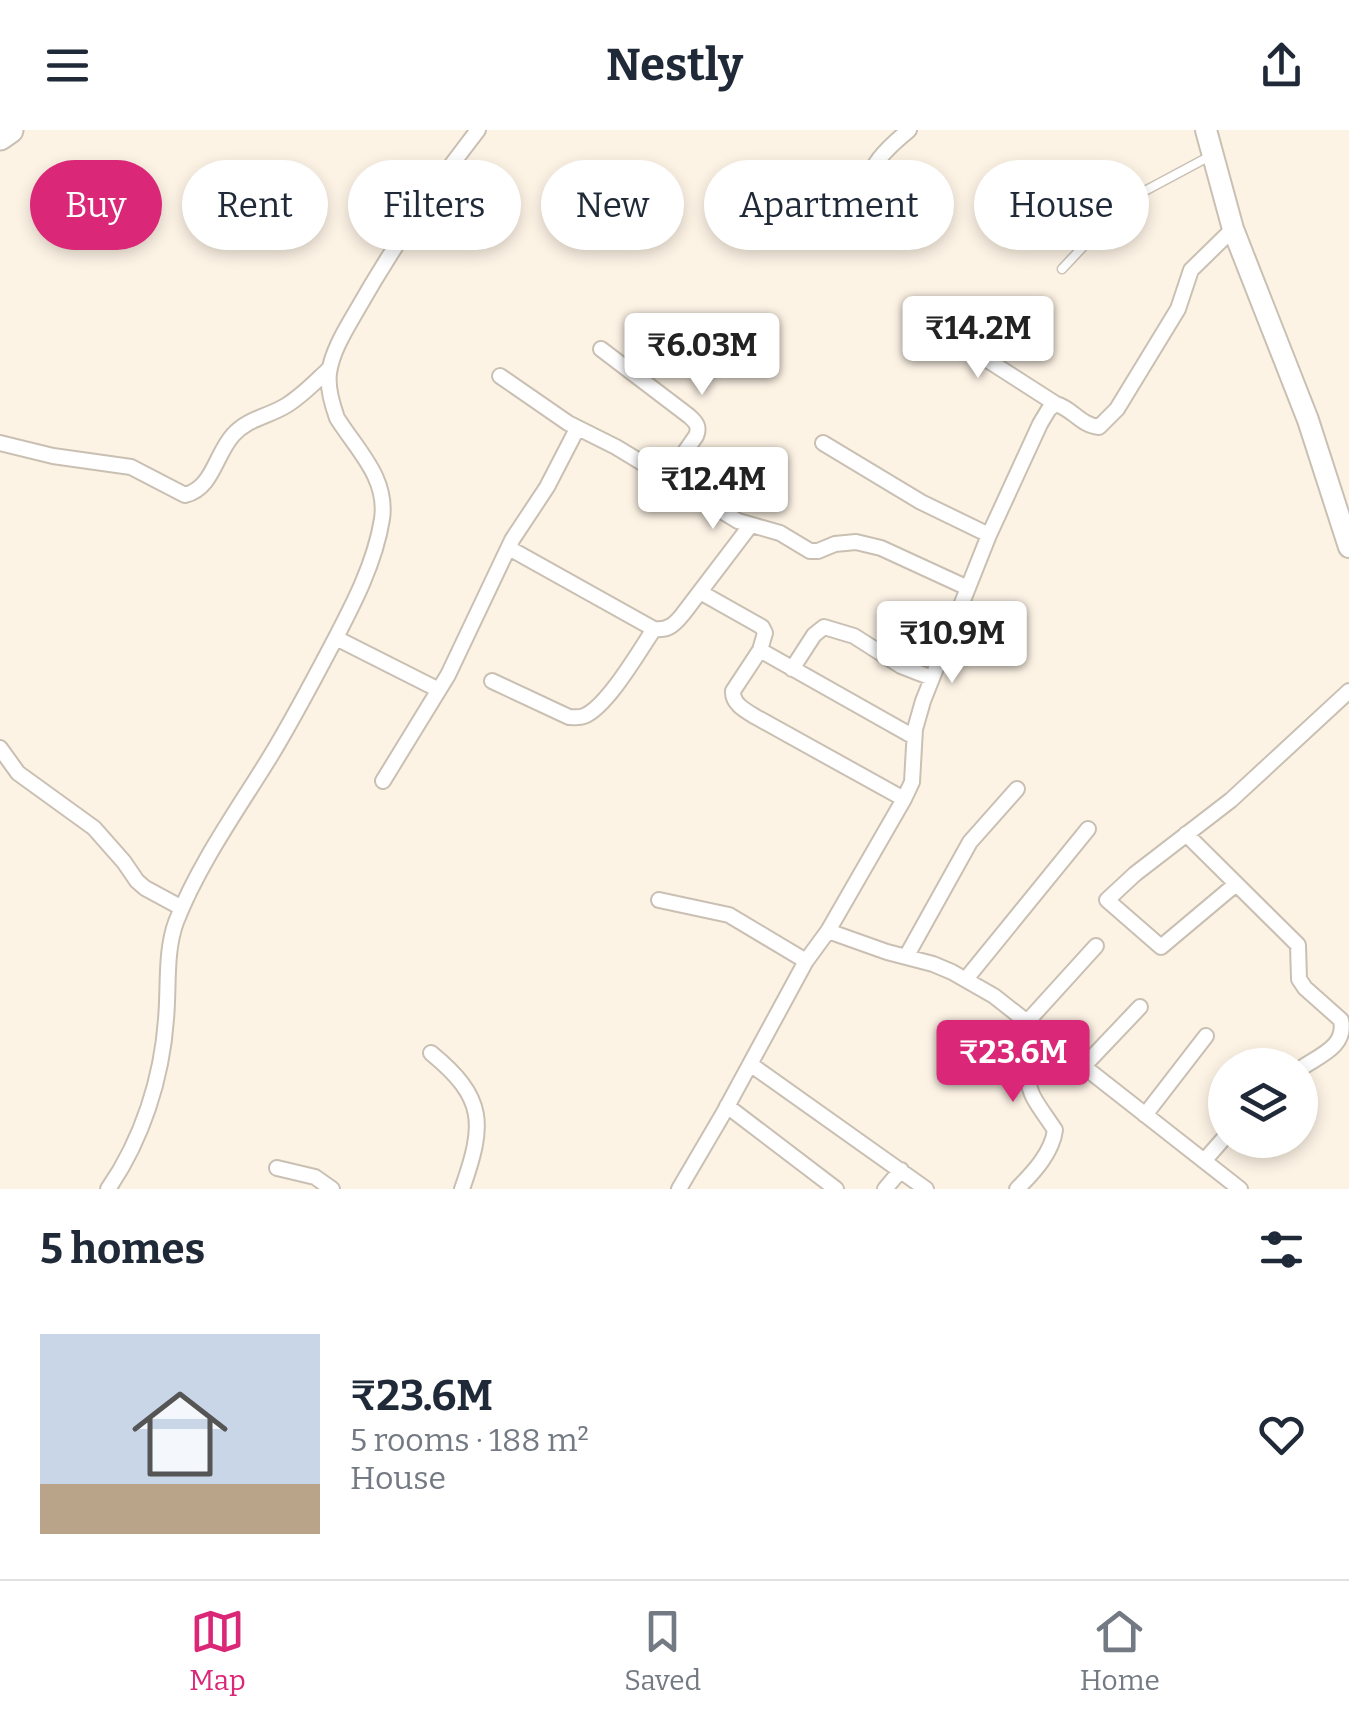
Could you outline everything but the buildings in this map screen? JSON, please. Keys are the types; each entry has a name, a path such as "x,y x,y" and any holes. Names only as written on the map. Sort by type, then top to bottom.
{"highway":[{"path":"0,137 10,130"}],"main road":[{"path":"1206,130 1233,228 1308,420 1349,546"}],"street":[{"path":"108,1189 131,1151 159,1070 166,1026 170,946 182,908 336,638 369,566 380,530 381,484 337,418 330,395 329,369 347,328 397,242 478,130"},
{"path":"879,160 909,130"},
{"path":"925,320 1066,407 1082,423 1099,427 1117,409 1178,309 1191,270 1233,228"},
{"path":"602,349 696,423 696,436 666,478"},
{"path":"0,443 53,456 131,466 185,494 200,488 230,438 244,424 284,407 329,369"},
{"path":"500,376 576,429 616,447 750,526 780,533 810,550 845,542 867,544 968,588"},
{"path":"679,1189 806,961 828,931 904,799 912,782 914,737 923,701 990,535 1040,424 1056,404"},
{"path":"383,782 439,690 508,548 548,487 576,429"},
{"path":"823,442 931,507 990,535"},
{"path":"508,548 662,630 676,622 750,526"},
{"path":"700,592 762,627 765,634 760,650 733,691 736,702 904,799"},
{"path":"792,669 814,635 824,627 854,636 901,666 932,678"},
{"path":"492,680 569,717 581,718 612,690 654,629"},
{"path":"336,638 439,690"},
{"path":"760,650 914,737"},
{"path":"1236,884 1161,948 1108,900 1135,874 1231,800 1349,692"},
{"path":"0,748 18,774 94,828 136,881 182,908"},
{"path":"906,957 970,842 1017,790"},
{"path":"966,979 1088,829"},
{"path":"1186,834 1298,945 1299,979 1341,1020 1342,1035 1337,1044 1318,1057"},
{"path":"659,900 729,916 806,961"},
{"path":"828,931 933,964 994,996 1240,1189"},
{"path":"1027,1022 1096,946"},
{"path":"1083,1067 1140,1006"},
{"path":"1145,1115 1206,1036"},
{"path":"1017,1189 1054,1139 1055,1130 1028,1083 1032,1062 1048,1039"},
{"path":"431,1053 462,1080 475,1110 476,1137 462,1189"},
{"path":"750,1064 926,1189"},
{"path":"727,1106 836,1189"},
{"path":"1204,1161 1208,1156"},
{"path":"278,1168 314,1177 332,1189"},
{"path":"885,1189 901,1170"}],"lane":[{"path":"1062,268 1126,201 1213,154"}]}
